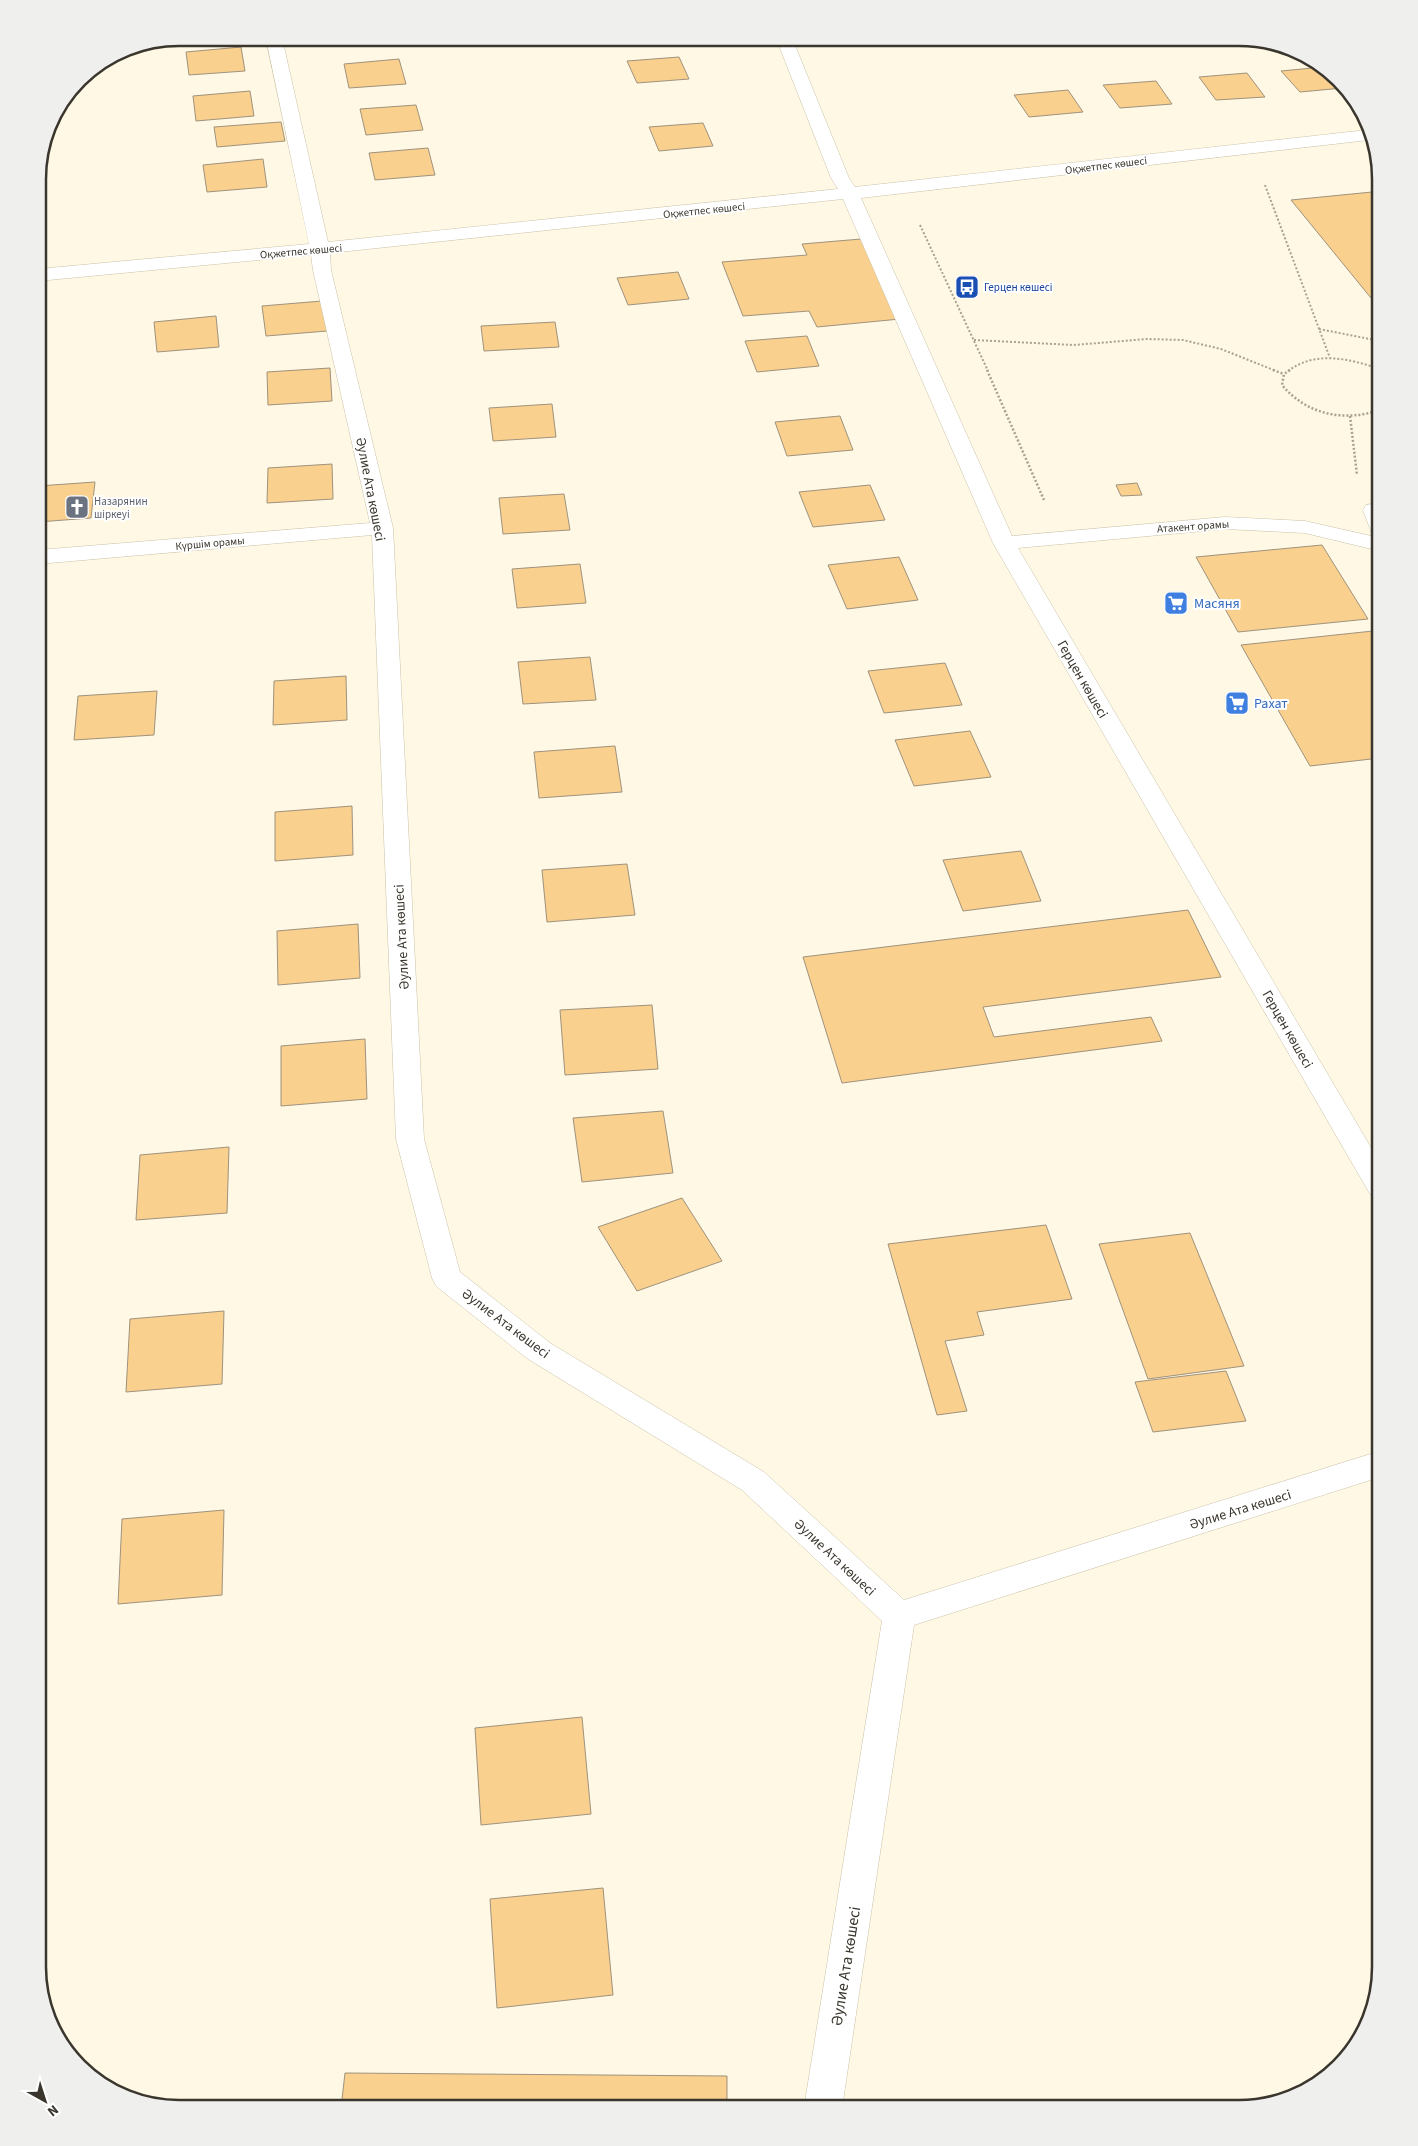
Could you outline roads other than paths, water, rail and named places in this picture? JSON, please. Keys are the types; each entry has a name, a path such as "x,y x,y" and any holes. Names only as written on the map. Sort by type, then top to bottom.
{"street":[{"name":"Әулие Ата көшесі","path":"276,46 320,250 322,270 382,528 410,1139 447,1278 539,1351 753,1481 898,1616"},
{"name":"Герцен көшесі","path":"787,47 840,178 850,194 1004,543 1372,1173"},
{"name":"Оқжетпес көшесі","path":"47,274 320,250 850,194 1364,136"},
{"name":"Атакент орамы","path":"1004,543 1225,523 1305,527 1372,542"},
{"name":"Күршім орамы","path":"47,556 382,528"},
{"name":"Әулие Ата көшесі","path":"898,1616 1372,1467"},
{"name":"Әулие Ата көшесі","path":"824,2100 898,1616"}],"place":[{"name":"Герцен көшесі","path":"967,287"},
{"name":"Назарянин шіркеуі","path":"77,507"},
{"name":"Масяня","path":"1176,603"},
{"name":"Рахат","path":"1237,703"}]}
